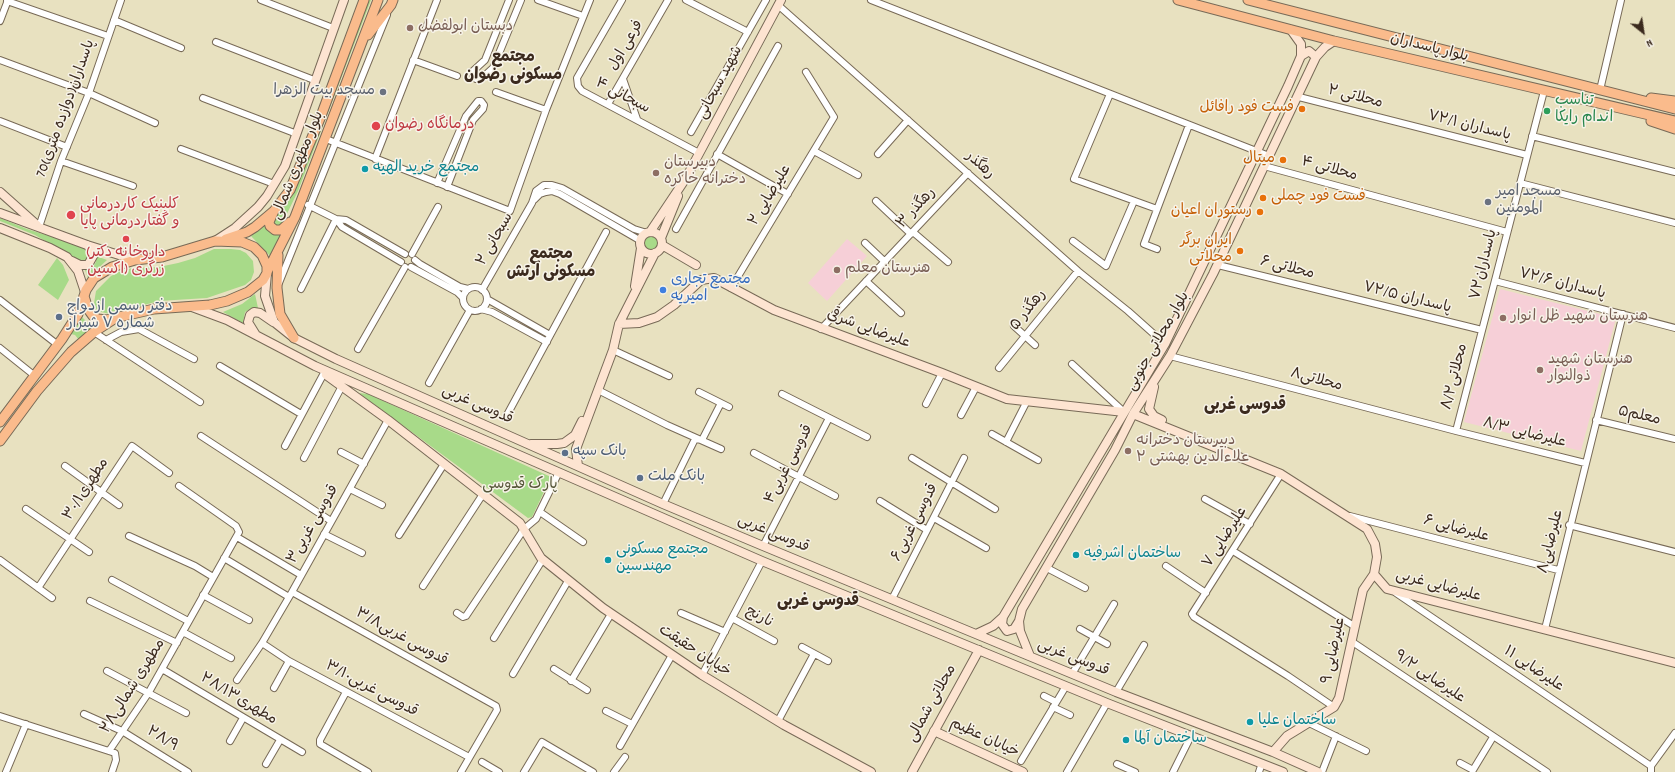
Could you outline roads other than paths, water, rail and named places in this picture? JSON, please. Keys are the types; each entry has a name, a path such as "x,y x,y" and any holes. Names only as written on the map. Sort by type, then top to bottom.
{"main road":[{"name":"بلوار مطهری شمالی","path":"0,422 60,342 78,314 84,294 94,278 121,263 162,257 247,232 274,211 290,190 321,116 364,0"},
{"name":"بلوار مطهری شمالی","path":"84,294 88,309 93,316 98,319 106,320 154,309 210,305 237,298 257,287 267,273 278,252 302,201 378,0"},
{"name":"بلوار پاسداران","path":"1178,0 1334,41 1675,121"},
{"name":"بلوار پاسداران","path":"1248,0 1675,110"},
{"path":"363,43 392,3"},
{"path":"1613,93 1675,101"},
{"path":"1610,106 1675,129"},
{"path":"274,211 269,222 270,226 278,231 286,227 295,217"},
{"path":"215,241 242,242 254,247 264,259 267,273"},
{"path":"278,252 277,288 280,314 294,338"},
{"path":"0,441 37,391 77,347 94,332 119,316"},
{"path":"60,342 67,337 72,338 76,342 77,347"}],"street":[{"path":"0,21 8,0 108,36"},
{"name":"70پاسداران(دوازده متری)","path":"39,227 61,161 89,93 121,0"},
{"path":"260,0 333,28"},
{"path":"215,241 246,219 267,196 285,166 314,80 344,0"},
{"path":"375,159 437,0"},
{"path":"509,0 485,60 473,71 473,75 476,79 481,79 493,68 521,0"},
{"path":"538,0 583,16"},
{"path":"326,140 510,211 546,110 590,0"},
{"name":"سبحانی ۴","path":"622,0 578,78 577,83 582,91 699,153"},
{"name":"فرعی اول","path":"608,104 668,0"},
{"path":"686,0 748,32"},
{"path":"691,132 766,0"},
{"path":"871,0 1269,156"},
{"path":"1600,90 1621,0"},
{"name":"رهگذر","path":"779,2 908,120 1078,271 1128,311 1165,344"},
{"name":"شهید سبحانی","path":"662,242 686,178 779,2"},
{"path":"277,288 392,3"},
{"path":"114,20 181,48"},
{"path":"1292,30 1301,44 1301,56"},
{"name":"بلوار محلاتی جنوبی","path":"1018,621 1022,609 1116,450 1133,414 1170,356 1218,265 1264,166 1299,97 1316,57 1325,47 1334,41"},
{"path":"216,42 314,80"},
{"path":"676,229 778,46"},
{"path":"1301,56 1306,51 1309,51 1316,57"},
{"name":"بلوار محلاتی جنوبی","path":"976,634 993,626 1004,617 1165,344 1301,56"},
{"path":"0,60 89,93 155,123"},
{"path":"413,60 457,76"},
{"name":"۲ علیرضایی","path":"731,288 834,117 806,72"},
{"path":"623,79 637,119"},
{"name":"پاسداران۷۲","path":"1482,330 1544,91"},
{"path":"496,92 546,110"},
{"path":"1110,94 1074,179 1157,209"},
{"name":"۲ محلاتی","path":"1299,97 1404,124"},
{"path":"203,98 297,134"},
{"path":"437,183 466,116 478,101 481,101 484,105 473,120 447,187"},
{"path":"878,154 908,120"},
{"path":"0,121 67,147"},
{"name":"۷۲/۱ پاسداران","path":"1404,124 1527,155"},
{"path":"1157,250 1144,244 1189,125"},
{"path":"1532,136 1675,172"},
{"path":"181,149 274,184"},
{"path":"814,151 858,175"},
{"path":"717,154 788,194"},
{"path":"61,161 133,186"},
{"name":"۴ محلاتی","path":"1264,166 1507,232"},
{"name":"۳ رهگذر","path":"821,328 968,173"},
{"name":"شهید سبحانی","path":"648,233 686,178"},
{"path":"1520,183 1675,223"},
{"name":"سبحانی ۲","path":"482,290 532,202 536,191 544,185 552,185 573,197"},
{"path":"0,192 39,227"},
{"path":"573,197 634,229 648,233 656,233 662,242 696,265"},
{"path":"573,197 641,244 647,253 655,253"},
{"path":"302,201 336,219 342,227 367,236 411,256 420,264 460,287 468,289 476,287 482,290 486,299 550,335"},
{"path":"876,201 948,262"},
{"path":"1073,241 1106,266 1134,201"},
{"path":"358,349 438,207"},
{"path":"0,213 87,245 134,260"},
{"path":"301,289 336,219"},
{"path":"0,228 50,248 80,265 88,265 93,256 93,251 87,245"},
{"path":"507,415 606,232"},
{"path":"633,295 641,244 648,233"},
{"path":"367,236 406,265 457,292 463,298 465,305 470,310"},
{"path":"578,466 576,449 613,350 619,324 662,242"},
{"path":"865,243 885,262"},
{"path":"406,265 402,257 411,256"},
{"path":"71,260 81,276 84,294"},
{"name":"۶ محلاتی","path":"1218,265 1350,298"},
{"name":"۵ رهگذر","path":"999,368 1078,271"},
{"path":"267,273 265,296 274,322"},
{"name":"علیرضایی شرقی","path":"619,324 638,323 658,317 674,305 701,280 714,278 774,310 1007,399 1124,412"},
{"path":"866,281 901,313"},
{"name":"۷۲/۶ پاسداران","path":"1495,281 1675,328"},
{"path":"463,298 468,289"},
{"name":"۷۲/۵ پاسداران","path":"1350,298 1482,330"},
{"path":"481,309 486,299"},
{"path":"0,300 60,342"},
{"name":"قدوسی غربی","path":"191,306 212,313 315,366 762,561 1107,703 1283,772"},
{"path":"470,310 481,309 492,312 547,342"},
{"path":"429,383 470,310"},
{"name":"قدوسی غربی","path":"258,337 248,322 250,315 254,312 260,312 294,338 343,362 681,512 1116,692 1273,752 1318,772"},
{"name":"علیرضایی۸","path":"1545,629 1569,525 1623,314"},
{"path":"1014,326 1035,345"},
{"path":"106,340 121,332 133,329 143,330 194,359"},
{"name":"محلاتی۸/۲","path":"1456,431 1482,330"},
{"path":"94,332 200,402"},
{"path":"0,348 35,376"},
{"path":"613,350 669,376"},
{"name":"محلاتی۸","path":"1170,356 1456,431"},
{"path":"1072,364 1124,412"},
{"path":"220,366 301,414"},
{"name":"خیابان حقیقت","path":"315,366 388,420 520,523 543,559 568,581 611,614 702,676 778,721 871,772"},
{"path":"285,446 324,373"},
{"path":"926,404 942,373"},
{"name":"علیرضایی غربی","path":"1157,378 1149,409 1154,416 1187,435"},
{"path":"304,458 342,386"},
{"path":"961,415 976,387"},
{"path":"598,390 667,425 721,449"},
{"path":"699,392 728,407"},
{"path":"782,394 867,437"},
{"path":"1006,442 1027,401"},
{"path":"527,444 556,444 570,439 578,429 589,405 593,402"},
{"path":"702,440 721,403"},
{"name":"علیرضایی غربی","path":"1133,414 1282,474 1347,515 1367,529 1375,544 1377,557 1374,574 1387,589 1396,593 1545,629 1675,663"},
{"name":"قدوسی غربی۴","path":"762,546 829,418"},
{"name":"قدوسی غربی۳","path":"237,680 262,643 388,420"},
{"name":"معلم۵","path":"1596,420 1675,439"},
{"name":"۸/۳ علیرضایی","path":"1456,431 1585,462"},
{"path":"992,434 1038,460"},
{"path":"201,436 331,521"},
{"path":"663,504 695,439 702,440"},
{"name":"مطهری۳۰/۱","path":"38,588 132,446 169,473"},
{"path":"341,452 364,464"},
{"path":"754,452 835,496"},
{"path":"912,458 995,509"},
{"name":"قدوسی غربی۶","path":"892,599 964,458"},
{"path":"399,535 444,464"},
{"path":"65,466 119,506"},
{"path":"457,613 463,617 466,616 524,529 536,519 559,472"},
{"name":"۷ علیرضایی","path":"1282,474 1192,614 1334,707"},
{"path":"179,486 236,526 239,532 237,538 301,575"},
{"path":"350,489 382,505"},
{"path":"423,586 483,494"},
{"path":"1204,499 1250,524"},
{"path":"880,502 927,530"},
{"path":"26,509 89,552"},
{"path":"540,512 582,542"},
{"path":"676,523 681,512"},
{"name":"۶ علیرضایی","path":"1347,515 1558,570"},
{"path":"934,518 986,548"},
{"path":"1569,525 1675,552"},
{"path":"324,534 362,553"},
{"path":"129,536 195,566 213,577"},
{"name":"مطهرى شمالى۲۸","path":"0,716 109,751 149,692 203,594 237,538"},
{"path":"1233,551 1354,626"},
{"name":"قدوسی غربی۳/۸","path":"224,558 497,708 469,757"},
{"path":"494,638 543,559"},
{"path":"0,560 52,598"},
{"path":"702,676 762,561"},
{"path":"1166,566 1206,593"},
{"path":"1047,568 1085,588"},
{"path":"826,587 831,574"},
{"name":"۹ علیرضایی","path":"1273,752 1278,744 1287,736 1334,707 1339,698 1363,590 1374,574"},
{"path":"112,580 188,621"},
{"path":"513,674 568,581"},
{"name":"۱۱ علیرضایی","path":"1396,593 1651,769"},
{"path":"203,594 249,620"},
{"path":"90,600 177,643"},
{"path":"1072,674 1114,604"},
{"path":"681,613 725,632"},
{"path":"572,681 611,614"},
{"path":"1004,617 1002,624 1007,631 1014,629 1018,621"},
{"name":"نارنج","path":"732,618 774,641"},
{"path":"1018,621 1020,631 1030,656"},
{"path":"1080,629 1107,644"},
{"path":"183,632 231,658"},
{"name":"۹/۲ علیرضایی","path":"1351,641 1547,772"},
{"name":"قدوسی غربی۳/۱۰","path":"262,643 289,661 469,757"},
{"path":"1116,692 1144,645"},
{"path":"802,647 828,661"},
{"name":"محلاتی شمالی","path":"912,772 979,650"},
{"path":"778,721 814,654"},
{"path":"620,746 672,656"},
{"path":"274,688 289,661"},
{"path":"554,669 587,690"},
{"name":"مطهری۲۸/۱۳","path":"162,670 302,752"},
{"path":"107,671 186,713"},
{"path":"1021,761 1066,686"},
{"path":"346,692 320,740 320,744 368,772"},
{"path":"1044,696 1070,715"},
{"path":"1067,772 1107,703"},
{"path":"606,710 632,724"},
{"name":"۲۸/۹","path":"84,714 122,731 188,772"},
{"path":"230,741 243,718"},
{"path":"1309,723 1366,751"},
{"path":"6,772 26,724"},
{"name":"خیابان عظیم","path":"934,731 1023,772"},
{"path":"1651,769 1675,733"},
{"path":"1173,772 1191,736"},
{"path":"1322,772 1336,736"},
{"path":"1460,763 1473,770 1493,737"},
{"path":"266,764 280,740"},
{"path":"524,772 542,742 593,772"},
{"path":"109,751 115,753 116,760 112,772"},
{"path":"461,772 469,757"},
{"path":"614,772 625,757"},
{"path":"482,762 498,772"},
{"path":"1259,772 1262,763"},
{"path":"1117,764 1135,772"}],"place":[{"name":"دبستان ابولفضل","path":"410,28"},
{"name":"مسجد بیت الزهرا","path":"383,92"},
{"name":"فست فود رافائل","path":"1302,109"},
{"name":"تناسب اندام رایکا","path":"1547,111"},
{"name":"درمانگاه رضوان","path":"376,126"},
{"name":"میتال","path":"1283,160"},
{"name":"مجتمع خرید الهیه","path":"365,169"},
{"name":"دبیرستان دخترانه خاکره","path":"656,173"},
{"name":"فست فود چملی","path":"1263,198"},
{"name":"مسجد امیر المومنین","path":"1488,202"},
{"name":"رستوران اعیان","path":"1260,212"},
{"name":"کلینیک کاردرمانی و گفتاردرمانی پایا","path":"71,215"},
{"name":"(داروخانه دکتر زرگری (اکسین","path":"126,239"},
{"name":"ایران برگر محلاتی","path":"1240,251"},
{"name":"هنرستان معلم","path":"837,270"},
{"name":"مجتمع تجاری امیریه","path":"663,290"},
{"name":"دفتر رسمی ازدواج شماره ۷ شیراز","path":"59,317"},
{"name":"هنرستان شهید ظل انوار","path":"1503,318"},
{"name":"هنرستان شهید ذوالنوار","path":"1540,370"},
{"name":"دبیرستان دخترانه علاءالدین بهشتی ۲","path":"1128,451"},
{"name":"بانک سپه","path":"565,453"},
{"name":"بانک ملت","path":"640,478"},
{"name":"ساختمان اشرفیه","path":"1076,555"},
{"name":"مجتمع مسکونی مهندسین","path":"608,560"},
{"name":"ساختمان علیا","path":"1250,722"},
{"name":"ساختمان آلما","path":"1126,740"}],"district":[{"name":"مجتمع مسکونی رضوان","path":"513,68"},
{"name":"مجتمع مسکونی ارتش","path":"551,265"},
{"name":"قدوسی غربی","path":"1245,407"},
{"name":"قدوسی غربی","path":"818,603"}],"park label":[{"name":"پارک قدوسی","path":"520,486"}]}
